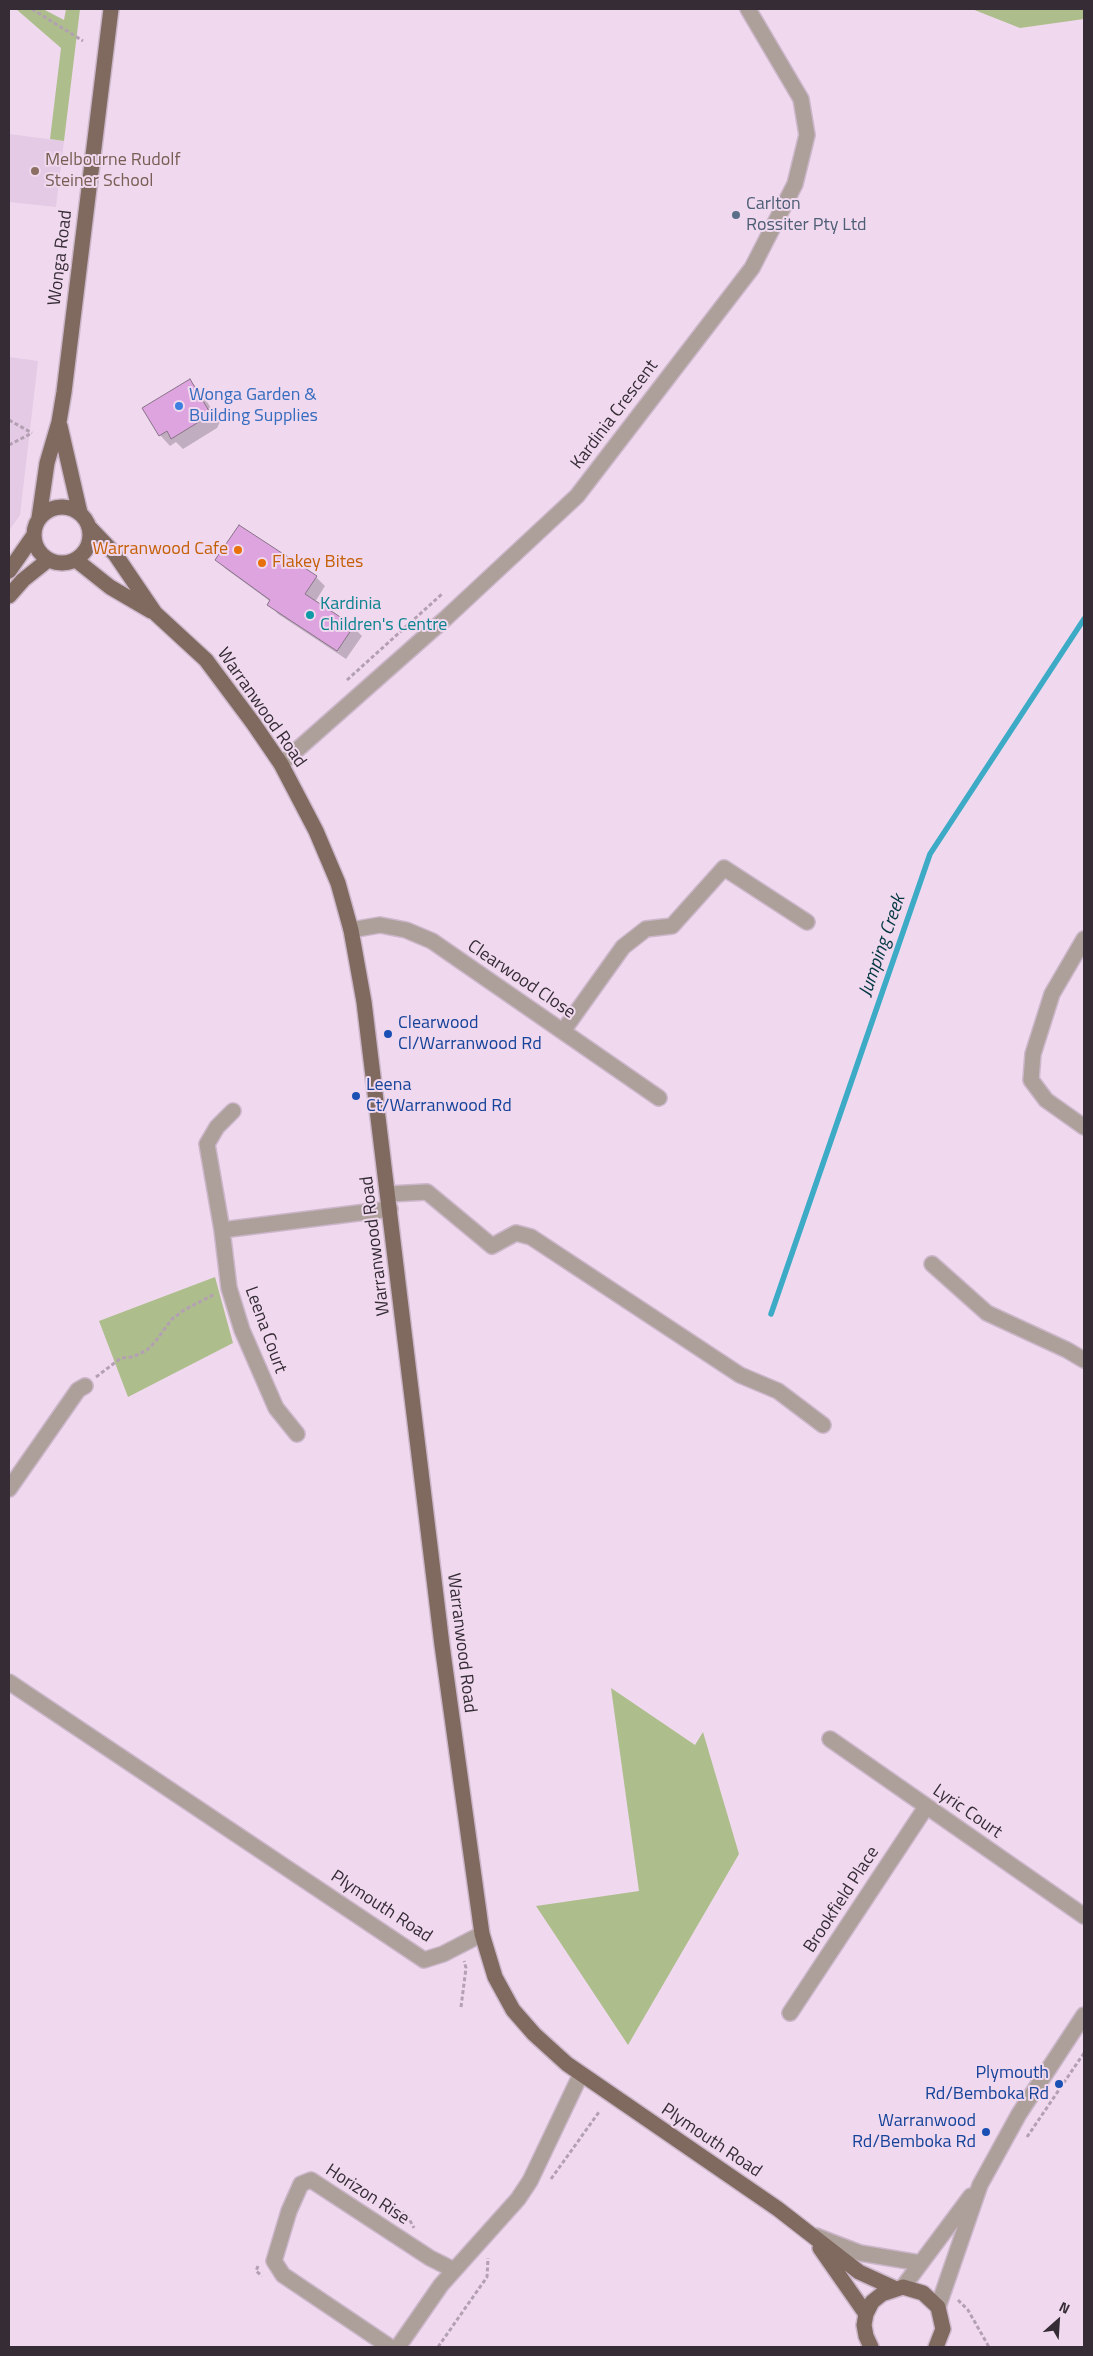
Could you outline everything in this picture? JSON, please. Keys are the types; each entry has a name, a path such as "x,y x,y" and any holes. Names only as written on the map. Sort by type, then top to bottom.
{"main road":[{"name":"Wonga Road","path":"39,518 48,463 59,422 111,9"},
{"name":"Wonga Road","path":"59,422 65,456 80,513"},
{"path":"9,571 34,535 39,518 54,508 72,508 80,513 90,528 88,546 76,560 68,563 48,560 36,545 34,535"},
{"name":"Warranwood Road","path":"90,528 115,554 155,613 210,665 281,764 316,831 338,883 351,930 370,1045 442,1645 482,1934"},
{"path":"9,596 23,580 48,560"},
{"name":"Warranwood Road","path":"76,560 110,587 155,613"},
{"name":"Plymouth Road","path":"482,1934 495,1977 513,2010 541,2040 581,2074 778,2209 859,2272 898,2288 923,2293 938,2307"},
{"name":"Plymouth Road","path":"811,2234 866,2314"},
{"path":"870,2347 866,2336 866,2314 872,2302 882,2294 898,2288"},
{"path":"938,2307 943,2329 951,2347"},
{"path":"936,2347 943,2329"}],"street":[{"name":"Kardinia Crescent","path":"281,764 446,618 577,496 752,268 794,184 807,135 801,100 748,9"},
{"path":"563,1031 623,947 646,929 672,926 724,868 807,922"},
{"name":"Clearwood Close","path":"351,930 380,925 406,930 432,941 659,1098"},
{"path":"1084,939 1052,994 1033,1054 1031,1080 1046,1100 1084,1126"},
{"name":"Leena Court","path":"233,1111 217,1127 207,1144 222,1230 229,1288 242,1330 276,1408 297,1434"},
{"path":"222,1230 389,1201 427,1192 492,1246 516,1233 531,1237 740,1375 778,1391 823,1425"},
{"path":"932,1264 987,1313 1067,1350 1084,1360"},
{"path":"9,1490 78,1390 85,1386"},
{"name":"Plymouth Road","path":"9,1682 424,1960 482,1934"},
{"name":"Lyric Court","path":"830,1740 1084,1916"},
{"name":"Brookfield Place","path":"790,2014 926,1807"},
{"path":"898,2288 920,2263 980,2185 1019,2114 1084,2015"},
{"path":"398,2347 454,2270 518,2199 530,2182 581,2074"},
{"name":"Horizon Rise","path":"390,2347 283,2275 274,2261 289,2212 301,2184 311,2180 430,2258 454,2270"},
{"path":"938,2307 980,2185"},
{"path":"811,2234 860,2253 920,2263"}],"path":[{"path":"32,9 83,41"},
{"path":"9,420 32,433 9,445"},
{"path":"347,680 442,594"},
{"path":"85,1386 121,1358 134,1357 147,1350 156,1342 172,1319 184,1310 229,1288"},
{"path":"460,1945 466,1968 461,2007"},
{"path":"1025,2141 1084,2053"},
{"path":"380,2207 391,2206 407,2215 417,2232"},
{"path":"258,2263 256,2271 264,2277"}],"shaded area":[{"name":"Melbourne Rudolf Steiner School","path":"9,134 64,141 56,207 9,202"},
{"path":"9,357 38,361 20,515 9,531"}],"green space":[{"path":"16,9 43,9 64,20 66,9 80,9 64,141 50,139 61,48"},
{"path":"972,9 1084,9 1084,19 1020,28"},
{"path":"215,1277 233,1343 128,1397 99,1321"},
{"path":"611,1688 695,1745 703,1732 739,1854 628,2045 536,1906 639,1891"}],"building":[{"path":"190,379 209,411 207,417 171,439 167,431 159,436 142,408"},
{"path":"239,525 317,576 305,594 354,626 337,651 267,605 270,600 215,560"}],"waterway":[{"name":"Jumping Creek","path":"771,1314 930,854 1084,619"}],"place":[{"name":"Melbourne Rudolf Steiner School","path":"35,171"},
{"name":"Carlton Rossiter Pty Ltd","path":"736,215"},
{"name":"Wonga Garden & Building Supplies","path":"179,406"},
{"name":"Warranwood Cafe","path":"238,550"},
{"name":"Flakey Bites","path":"262,563"},
{"name":"Kardinia Children's Centre","path":"310,615"},
{"name":"Clearwood Cl/Warranwood Rd","path":"388,1034"},
{"name":"Leena Ct/Warranwood Rd","path":"356,1096"},
{"name":"Plymouth Rd/Bemboka Rd","path":"1059,2084"},
{"name":"Warranwood Rd/Bemboka Rd","path":"986,2132"}]}
